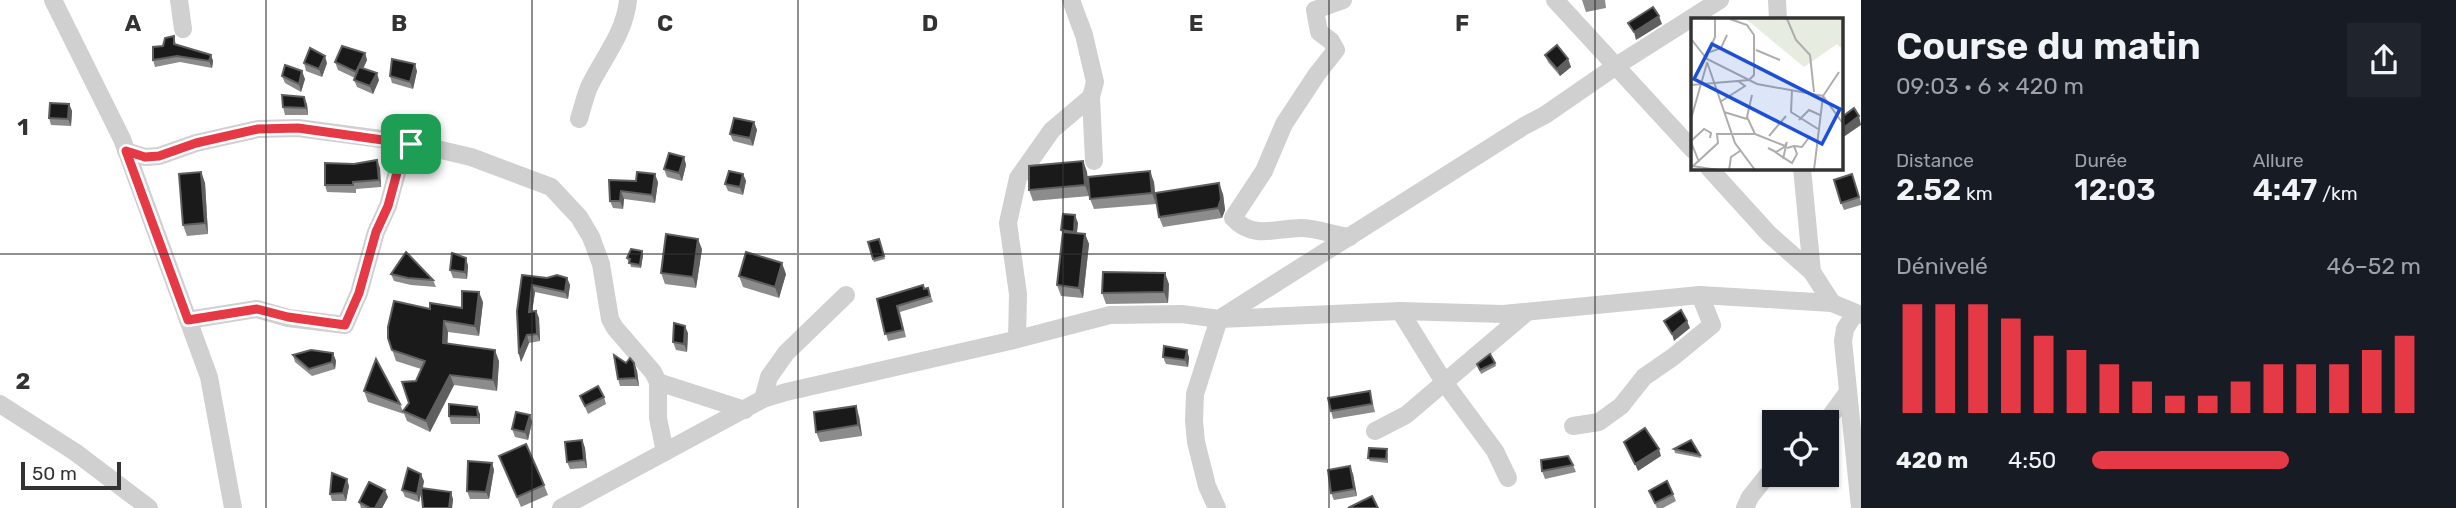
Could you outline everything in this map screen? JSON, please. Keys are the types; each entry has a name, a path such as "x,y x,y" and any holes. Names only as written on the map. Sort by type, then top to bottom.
{"street":[{"path":"53,0 126,151 209,377 233,508"},
{"path":"179,0 183,29"},
{"path":"579,119 589,87 615,42 627,11 628,0"},
{"path":"1071,0 1084,35 1095,82 1091,97 1094,161"},
{"path":"1343,0 1315,9 1319,32 1331,41 1336,51 1317,74 1284,124 1264,171 1233,218 1239,225 1268,233 1300,228 1350,237"},
{"path":"1555,0 1691,148"},
{"path":"1692,18 1720,0"},
{"path":"1777,0 1778,18"},
{"path":"1217,508 1207,486 1196,442 1194,421 1195,394 1219,319 1545,115 1691,18"},
{"path":"1017,339 1018,294 1008,223 1018,178 1052,130 1091,97"},
{"path":"126,151 145,157 159,156 196,143 258,129 298,128 411,144 471,157 551,187 579,217 591,237 601,264 610,319 614,328 649,365 658,382 658,418 665,452"},
{"path":"188,320 257,309 288,317 345,325 359,293 398,169 411,144"},
{"path":"135,174 145,157"},
{"path":"1711,170 1769,234 1812,272 1832,303"},
{"path":"1801,170 1812,272"},
{"path":"763,400 769,376 786,353 846,295"},
{"path":"1573,426 1600,422 1621,406 1644,377 1712,325 1700,295"},
{"path":"561,508 763,400 786,392 1110,315 1182,314 1219,319 1400,312 1526,313 1700,295 1832,303 1858,314 1845,329 1843,341 1860,508"},
{"path":"1400,312 1444,382 1496,452 1508,478"},
{"path":"1375,431 1406,415 1526,313"},
{"path":"658,382 745,410"},
{"path":"1835,410 1848,392"},
{"path":"0,404 75,452 149,508"},
{"path":"1745,508 1762,482"}],"building":[{"path":"1653,7 1659,16 1634,32 1628,23"},
{"path":"174,36 174,44 211,55 209,61 177,56 153,60 153,47 163,46 165,38"},
{"path":"1557,45 1568,59 1557,69 1545,55"},
{"path":"342,46 365,53 356,72 335,62"},
{"path":"310,48 325,56 319,69 304,63"},
{"path":"392,59 415,64 410,82 390,76"},
{"path":"285,65 302,71 299,84 282,76"},
{"path":"359,67 377,73 370,86 354,80"},
{"path":"282,95 304,97 306,108 283,107"},
{"path":"50,103 69,104 68,119 49,118"},
{"path":"1854,108 1859,116 1843,128 1843,116"},
{"path":"734,118 754,122 750,138 730,134"},
{"path":"669,153 684,157 679,173 664,169"},
{"path":"377,160 379,180 353,182 353,185 325,185 325,163 354,164"},
{"path":"1083,161 1085,185 1029,190 1029,166"},
{"path":"729,171 743,174 740,187 725,184"},
{"path":"1150,171 1152,193 1090,199 1088,177"},
{"path":"201,172 205,223 183,225 179,174"},
{"path":"637,172 655,174 652,195 621,191 620,201 610,201 609,180 636,181"},
{"path":"1852,174 1859,197 1841,203 1834,180"},
{"path":"1219,183 1221,199 1218,208 1159,217 1155,193"},
{"path":"1063,214 1075,215 1074,232 1061,230"},
{"path":"1063,232 1085,234 1079,288 1057,285"},
{"path":"666,234 698,239 693,277 661,273"},
{"path":"879,239 884,256 873,259 868,242"},
{"path":"631,249 642,251 640,265 629,263 630,259 627,258"},
{"path":"406,252 433,280 391,274"},
{"path":"746,252 782,263 775,287 739,276"},
{"path":"452,253 466,258 465,272 450,270"},
{"path":"1103,272 1165,273 1164,292 1102,293"},
{"path":"522,275 547,278 557,275 567,278 565,292 532,285 529,312 536,311 537,334 527,335 519,354 517,311"},
{"path":"923,285 924,289 928,288 930,296 897,306 903,330 885,334 877,299"},
{"path":"462,291 479,292 475,326 444,321 443,343 495,350 493,380 450,375 426,421 403,411 409,403 402,382 416,381 425,361 392,350 388,327 394,301 430,309 430,303 462,308"},
{"path":"1681,310 1687,321 1672,334 1664,321"},
{"path":"674,323 685,326 684,344 673,342"},
{"path":"1164,346 1187,350 1185,360 1163,357"},
{"path":"311,350 333,353 332,362 309,369 293,355"},
{"path":"1490,354 1495,363 1480,370 1477,364"},
{"path":"614,355 626,363 630,358 634,363 636,378 618,379"},
{"path":"376,359 400,404 364,391"},
{"path":"598,386 604,397 585,406 580,396"},
{"path":"1370,391 1372,404 1331,411 1328,398"},
{"path":"449,404 477,407 478,417 449,416"},
{"path":"856,406 858,425 816,432 814,412"},
{"path":"516,412 530,415 525,432 512,429"},
{"path":"1645,428 1659,449 1635,464 1624,442"},
{"path":"582,440 584,460 567,462 565,442"},
{"path":"1691,440 1700,455 1674,449"},
{"path":"526,444 544,485 517,497 499,456"},
{"path":"1369,448 1387,449 1386,459 1368,458"},
{"path":"1568,456 1573,465 1542,471 1541,460"},
{"path":"468,461 492,463 486,492 467,491"},
{"path":"1350,466 1354,489 1331,493 1328,470"},
{"path":"408,468 421,474 417,494 402,490"},
{"path":"332,473 347,479 343,493 330,494"},
{"path":"1667,481 1673,494 1655,503 1649,491"},
{"path":"369,482 385,490 375,508 359,502"},
{"path":"421,488 451,492 449,508 423,508"},
{"path":"1372,496 1378,508 1348,508"}],"route":[{"path":"298,128 411,144 398,169 359,293 345,325 288,317 257,309 188,320 126,151 145,157 159,156 196,143 258,129 298,128"}]}
